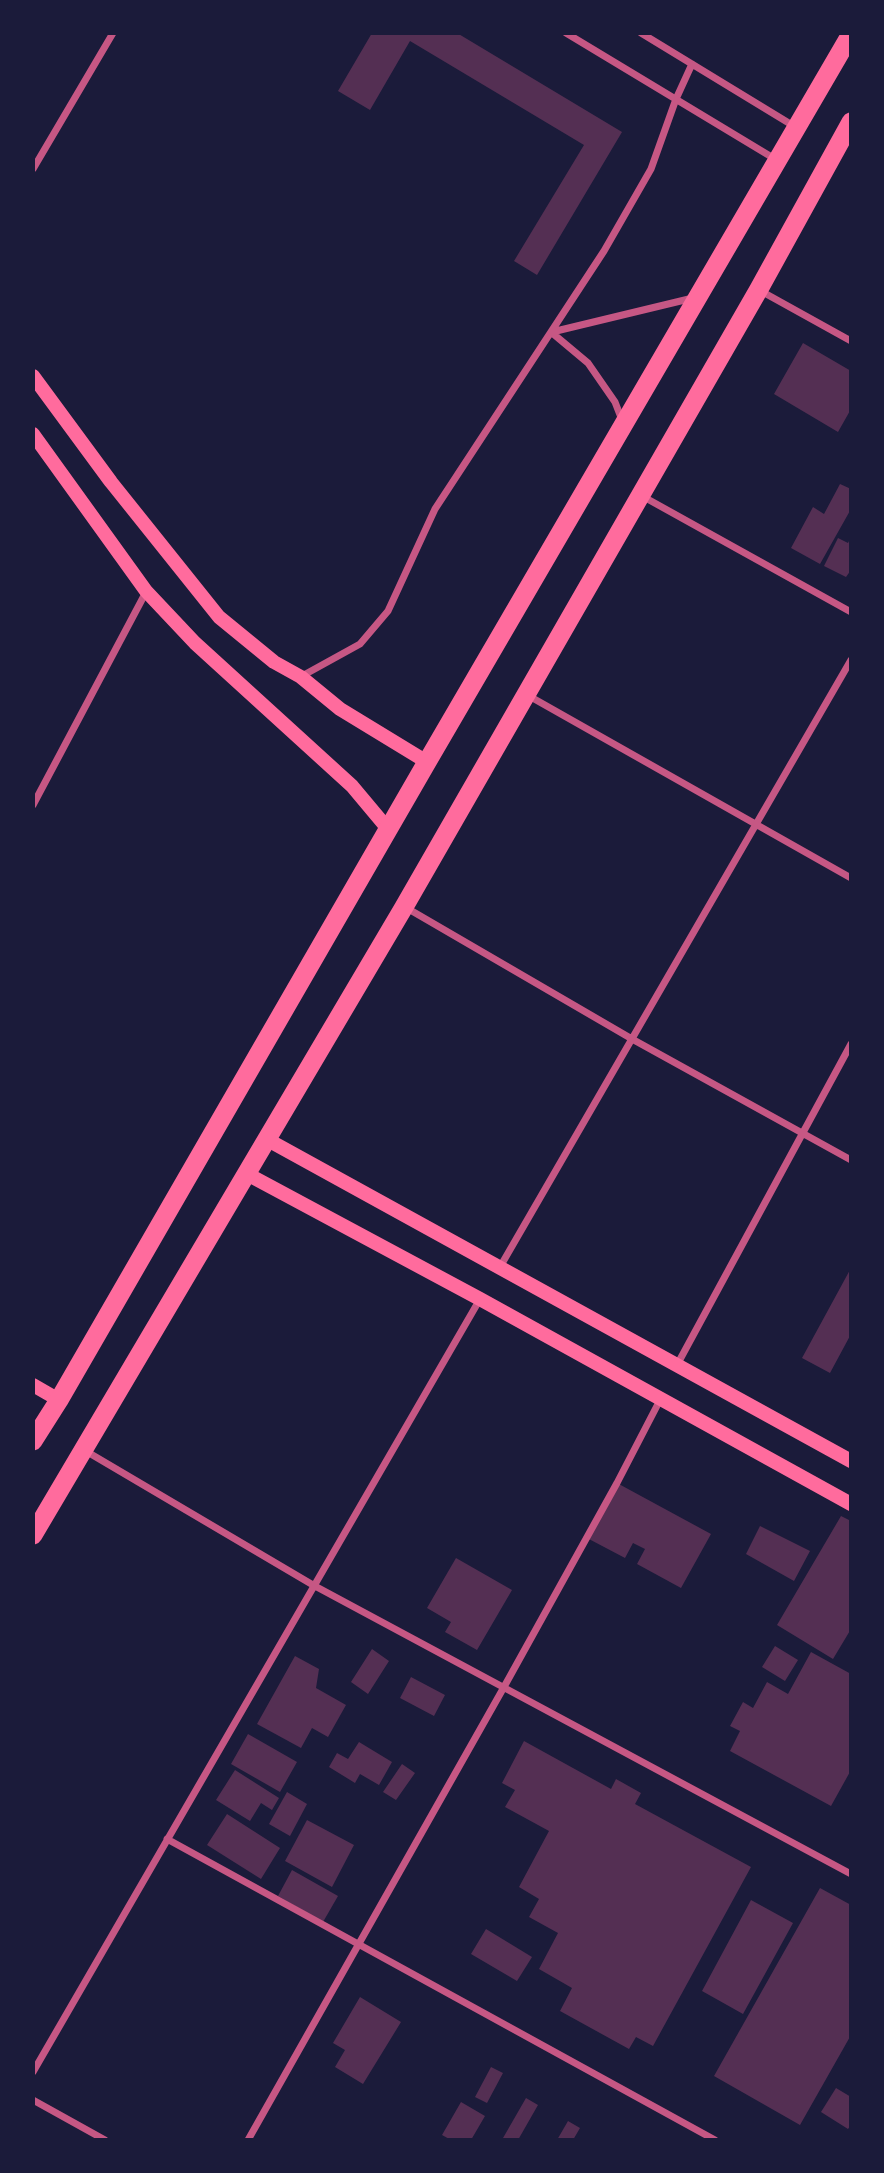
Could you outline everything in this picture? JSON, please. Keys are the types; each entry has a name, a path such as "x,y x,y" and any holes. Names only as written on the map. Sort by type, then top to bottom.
{"highway":[{"path":"33,1441 851,34"},
{"path":"33,1535 404,907 759,289 851,122"}],"main road":[{"path":"33,376 111,482 219,617 274,662 301,677 340,709 427,762"},
{"path":"33,435 146,591 195,643 352,786 388,829"},
{"path":"268,1140 851,1461"},
{"path":"247,1174 851,1504"},
{"path":"33,1385 59,1400"}],"street":[{"path":"33,169 113,33"},
{"path":"566,33 778,160"},
{"path":"641,33 797,128"},
{"path":"301,677 360,644 388,611 435,509 604,251 651,169 676,99 692,64"},
{"path":"759,289 851,341"},
{"path":"551,332 698,297"},
{"path":"551,332 588,363 615,402 623,425"},
{"path":"641,495 851,612"},
{"path":"33,805 146,591"},
{"path":"500,1268 851,660"},
{"path":"525,694 851,878"},
{"path":"404,907 632,1039 851,1160"},
{"path":"677,1365 851,1044"},
{"path":"33,2072 480,1300"},
{"path":"248,2140 504,1687 660,1400"},
{"path":"84,1450 313,1585 851,1874"},
{"path":"167,1839 715,2140"},
{"path":"33,2100 105,2140"}],"building":[{"path":"372,33 457,33 622,132 537,275 514,261 584,145 410,41 370,110 338,91"},
{"path":"803,343 851,371 851,409 838,432 774,394"},
{"path":"840,484 851,489 851,509 820,564 791,548 813,507 824,514"},
{"path":"851,537 851,570 846,577 824,566 838,538 848,543"},
{"path":"851,1268 851,1334 830,1373 802,1358"},
{"path":"617,1483 711,1534 681,1588 637,1564 645,1549 633,1543 625,1558 587,1538"},
{"path":"841,1516 851,1521 851,1629 833,1659 777,1625"},
{"path":"760,1526 810,1551 794,1581 746,1554"},
{"path":"456,1558 512,1590 477,1650 445,1632 451,1622 427,1608"},
{"path":"775,1646 798,1660 785,1681 762,1667"},
{"path":"372,1649 389,1661 368,1694 351,1682"},
{"path":"811,1652 851,1674 851,1770 831,1806 730,1751 740,1731 730,1726 743,1702 753,1708 767,1682 788,1694"},
{"path":"295,1656 319,1669 316,1688 346,1705 328,1737 312,1728 301,1748 257,1724"},
{"path":"411,1677 445,1695 434,1716 400,1698"},
{"path":"248,1734 297,1762 280,1792 231,1764"},
{"path":"524,1741 611,1789 616,1779 641,1793 635,1804 751,1867 653,2046 636,2037 629,2049 560,2011 572,1988 539,1969 558,1933 529,1917 539,1899 519,1887 549,1831 505,1807 515,1790 502,1783"},
{"path":"359,1742 392,1762 379,1785 360,1774 355,1783 329,1767 337,1753 348,1759"},
{"path":"402,1764 415,1773 396,1800 383,1792"},
{"path":"235,1770 279,1798 272,1810 261,1803 250,1821 216,1800"},
{"path":"287,1792 307,1804 290,1836 269,1824"},
{"path":"227,1814 280,1848 261,1879 207,1845"},
{"path":"307,1820 354,1845 332,1887 285,1861"},
{"path":"292,1870 338,1896 323,1922 278,1896"},
{"path":"820,1888 851,1905 851,2035 800,2125 714,2076"},
{"path":"751,1900 793,1923 743,2014 702,1991"},
{"path":"486,1929 532,1957 517,1981 471,1954"},
{"path":"360,1997 401,2022 363,2084 335,2067 345,2050 333,2043"},
{"path":"491,2067 503,2073 487,2103 475,2097"},
{"path":"836,2088 851,2097 851,2125 848,2129 821,2112"},
{"path":"526,2098 538,2105 518,2140 506,2140 503,2138"},
{"path":"461,2102 485,2116 471,2140 451,2140 442,2135"},
{"path":"568,2121 580,2128 573,2140 557,2140"}]}
